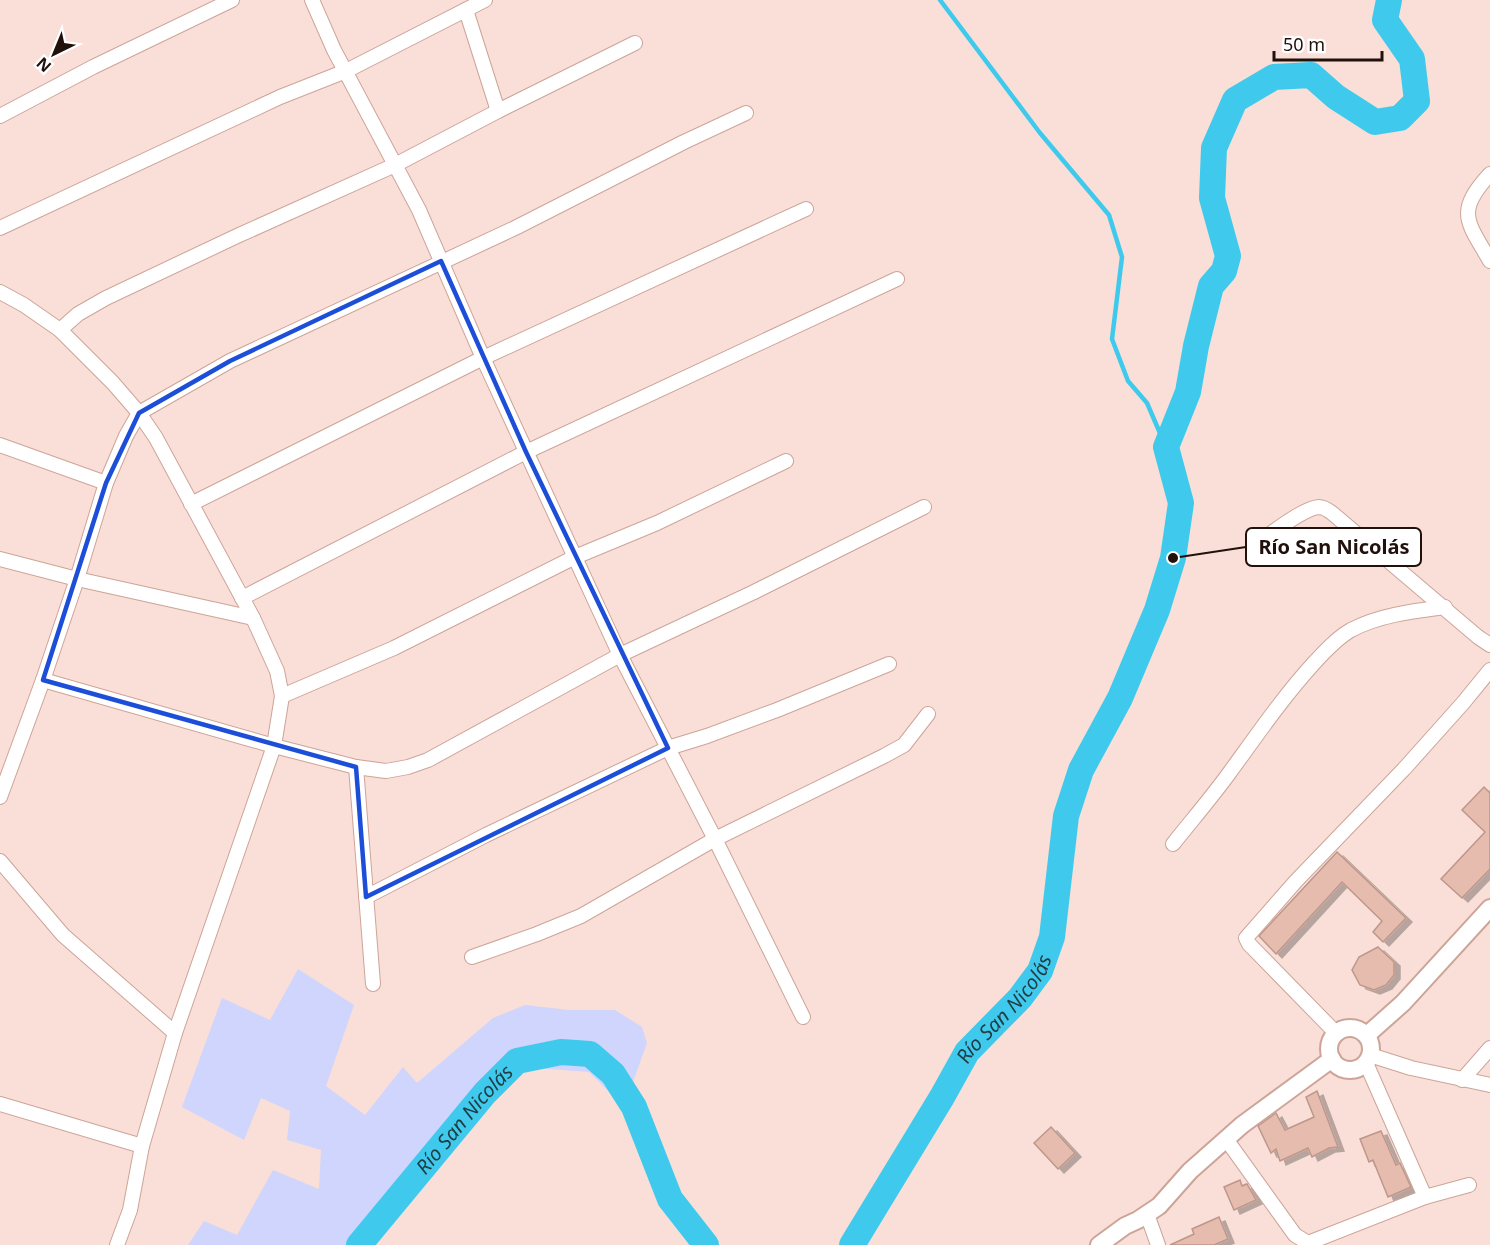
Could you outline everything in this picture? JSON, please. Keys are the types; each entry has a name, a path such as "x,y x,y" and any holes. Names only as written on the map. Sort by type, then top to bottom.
{"street":[{"path":"0,116 93,66 232,0"},
{"path":"312,0 345,71 419,210 483,358 620,655 803,1017"},
{"path":"0,228 280,97 345,71 486,0"},
{"path":"466,10 498,111"},
{"path":"60,330 78,314 106,298 395,165 635,43"},
{"path":"0,797 43,680 106,483 126,436 139,413 230,361 514,228 746,113"},
{"path":"1490,174 1477,189 1468,205 1468,220 1490,261"},
{"path":"191,504 483,358 806,209"},
{"path":"242,598 526,452 897,279"},
{"path":"0,292 24,305 60,330 113,383 139,413 156,438 254,618 277,670 282,696 274,746 175,1033 142,1146 130,1210 117,1245"},
{"path":"0,445 106,483"},
{"path":"282,696 394,648 575,557 657,523 786,461"},
{"path":"43,680 356,767 386,771 408,767 428,760 620,655 754,592 924,507"},
{"path":"1257,543 1293,519 1323,507 1490,645"},
{"path":"0,559 77,579 254,618"},
{"path":"1173,844 1302,676 1330,646 1351,630 1369,623 1402,614 1445,608"},
{"path":"366,897 486,835 668,748 777,710 889,664"},
{"path":"1336,1033 1249,944 1246,938 1296,881 1404,769 1490,670"},
{"path":"472,957 581,916 715,839 897,749 910,738 928,714"},
{"path":"356,767 373,984"},
{"path":"0,861 63,935 175,1033"},
{"path":"1367,1035 1403,1003 1490,908"},
{"path":"1368,1059 1354,1070 1348,1070 1336,1064 1332,1059 1329,1045 1336,1033 1348,1028 1362,1031 1367,1035 1370,1041 1368,1059 1425,1197"},
{"path":"1462,1080 1490,1048"},
{"path":"1099,1245 1159,1206 1190,1171 1226,1138 1332,1059"},
{"path":"1368,1059 1490,1085"},
{"path":"0,1104 142,1146"},
{"path":"1226,1138 1295,1235 1308,1243 1425,1197 1469,1185"},
{"path":"1147,1214 1158,1245"}],"highlighted area":[{"path":"441,261 526,452 668,748 366,897 356,767 43,680 106,483 139,413 230,361"}],"shaded area":[{"path":"298,969 354,1005 326,1086 365,1115 403,1067 417,1083 493,1018 525,1005 569,1010 615,1010 642,1027 647,1043 624,1107 589,1072 507,1066 357,1245 188,1245 204,1221 237,1235 273,1170 319,1189 321,1150 287,1140 290,1111 261,1098 244,1140 182,1107 222,998 270,1020"}],"building":[{"path":"1484,787 1490,793 1490,869 1462,898 1441,879 1485,832 1462,810"},
{"path":"1337,852 1406,918 1383,942 1373,932 1382,921 1342,882 1276,954 1259,936"},
{"path":"1378,947 1394,962 1394,975 1386,985 1374,990 1360,985 1352,970 1359,957"},
{"path":"1317,1091 1338,1147 1329,1148 1312,1157 1308,1148 1280,1161 1276,1149 1271,1153 1258,1126 1276,1113 1285,1130 1314,1117 1306,1097"},
{"path":"1051,1127 1075,1153 1058,1169 1034,1143"},
{"path":"1381,1131 1396,1165 1400,1163 1411,1187 1388,1197 1373,1160 1369,1162 1360,1139"},
{"path":"1240,1180 1242,1186 1247,1184 1256,1200 1234,1210 1224,1187"},
{"path":"1219,1217 1228,1239 1214,1245 1170,1245 1194,1234 1192,1229"}],"waterway":[{"path":"940,0 1040,133 1109,215 1122,257 1112,339 1128,381 1147,403 1166,447"},
{"name":"Río San Nicolás","path":"852,1245 967,1052 1020,998 1040,971 1052,937 1066,816 1081,770 1120,698 1157,610 1173,558 1181,503 1166,447 1188,392 1196,346 1211,286 1224,271 1228,256 1212,198 1214,148 1235,100 1274,77 1311,75 1336,97 1375,122 1400,118 1417,101 1412,59 1385,20 1389,0"},
{"name":"Río San Nicolás","path":"359,1245 485,1093 517,1061 561,1052 590,1054 613,1074 634,1107 670,1199 706,1245"}],"place":[{"name":"Río San Nicolás","path":"1173,558"}]}
